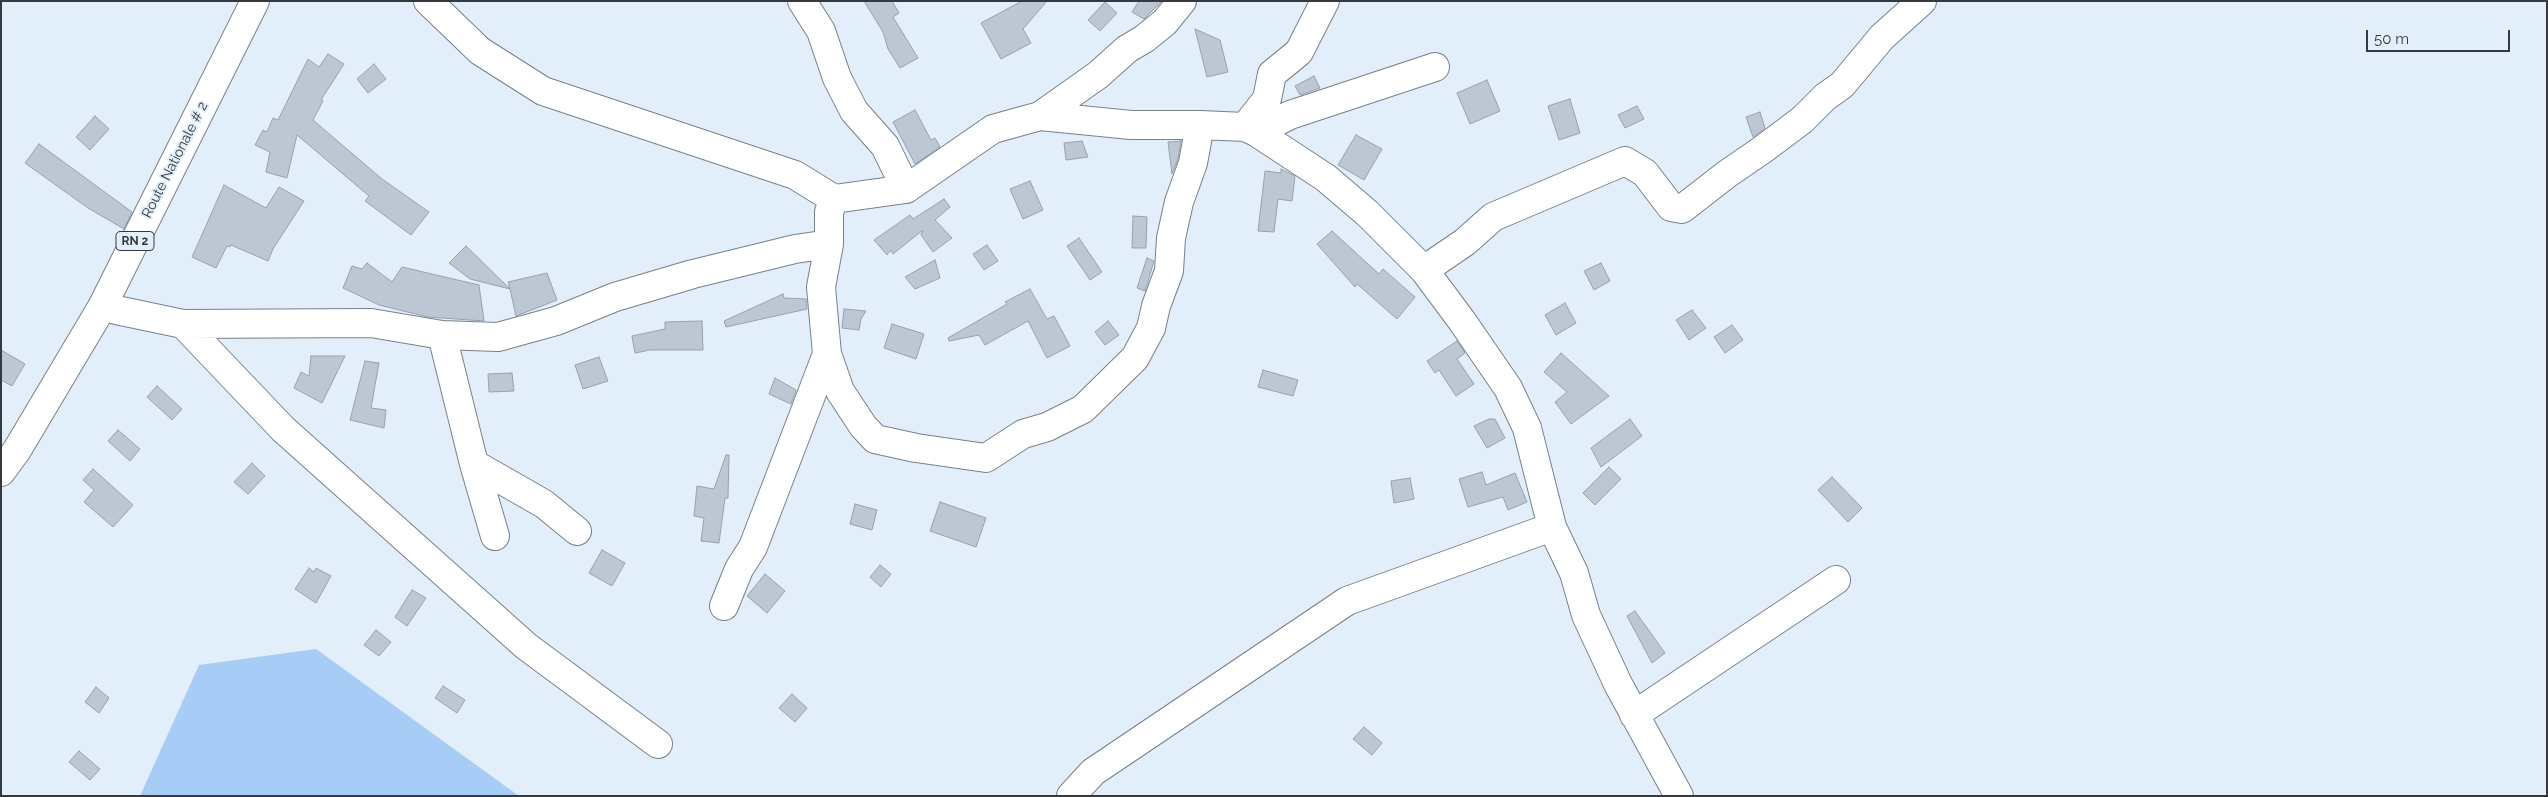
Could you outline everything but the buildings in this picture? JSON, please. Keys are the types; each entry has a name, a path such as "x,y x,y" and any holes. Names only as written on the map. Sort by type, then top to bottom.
{"street":[{"name":"Route Nationale # 2","path":"1,472 102,307 255,1"},
{"path":"428,1 480,51 543,91 795,175 834,200 906,190 993,129 1040,116 1098,74 1127,48 1144,39 1165,22 1182,1"},
{"path":"802,1 821,31 837,78 854,111 885,146 906,190"},
{"path":"1250,130 1267,99 1272,74 1299,52 1325,1"},
{"path":"1424,270 1465,242 1493,217 1624,161 1645,173 1671,207 1682,209 1802,120 1825,97 1842,85 1882,37 1922,1"},
{"path":"1040,116 1131,125 1200,125 1250,130 1435,67"},
{"path":"834,200 829,212 829,244 821,287 827,354 840,391 863,426 875,439 900,445 986,458 1023,434 1047,427 1083,409 1135,358 1151,328 1156,306 1169,271 1171,238 1180,202 1193,164 1200,125"},
{"path":"1250,130 1326,178 1367,213 1424,270 1508,388 1527,428 1552,527 1574,573 1586,615 1634,715 1679,796"},
{"path":"102,307 183,324 371,323 442,334 498,337 556,321 615,297 693,274 795,249 829,244"},
{"path":"183,324 283,429 526,646 658,744"},
{"path":"442,334 474,464 495,536"},
{"path":"724,606 740,569 753,547 827,354"},
{"path":"474,464 544,504 577,531"},
{"path":"1071,796 1093,772 1347,601 1552,527"},
{"path":"1634,715 1836,580"}],"shaded area":[{"path":"316,649 519,796 140,796 199,665"}]}
